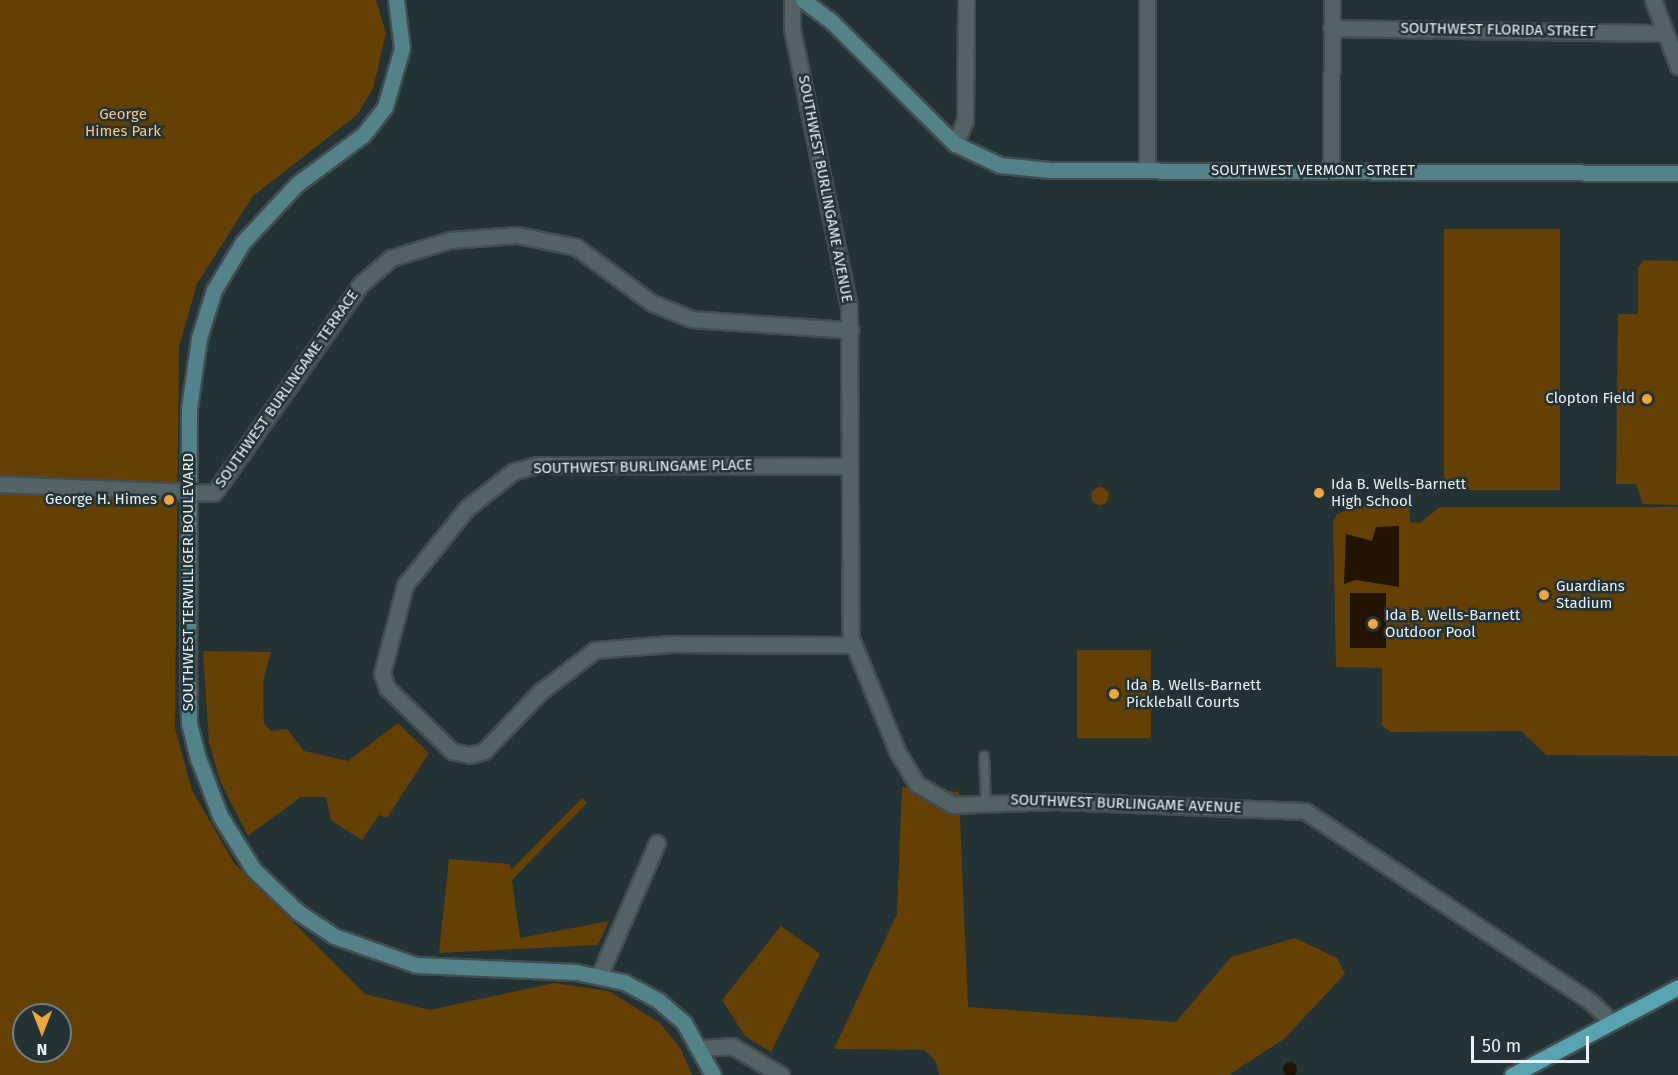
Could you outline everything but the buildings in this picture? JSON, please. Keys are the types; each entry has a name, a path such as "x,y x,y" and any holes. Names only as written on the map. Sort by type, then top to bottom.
{"main road":[{"name":"SOUTHWEST TERWILLIGER BOULEVARD","path":"396,0 402,48 385,106 363,135 269,210 214,290 190,389 189,723 220,816 254,870 298,912 334,936 388,959 460,970 600,974 659,1000 702,1048 713,1075"},
{"name":"SOUTHWEST VERMONT STREET","path":"803,0 830,20 955,144 987,163 1012,168 1678,173"},
{"path":"1512,1075 1678,987"}],"street":[{"name":"SOUTHWEST BURLINGAME AVENUE","path":"792,0 792,29 851,330 852,645 897,751 917,784 941,803 1305,811 1571,988 1612,1022"},
{"path":"955,144 966,115 966,0"},
{"path":"1147,0 1147,170"},
{"path":"1332,0 1332,171"},
{"path":"1653,0 1678,66"},
{"name":"SOUTHWEST FLORIDA STREET","path":"1332,28 1665,33"},
{"name":"SOUTHWEST BURLINGAME TERRACE","path":"190,491 217,491 361,284 391,258 419,247 500,236 547,239 588,253 652,303 692,319 851,330"},
{"name":"SOUTHWEST BURLINGAME PLACE","path":"850,466 537,465 514,471 467,508 405,585 382,673 387,688 452,751 470,755 484,751 540,692 595,651 671,644 852,645"},
{"path":"0,484 190,491"},
{"path":"600,974 657,843"},
{"path":"702,1048 732,1046 781,1075"}],"lane":[{"path":"984,756 986,803"}],"green space":[{"name":"George Himes Park","path":"0,0 376,0 386,33 373,89 357,115 253,196 197,284 179,347 175,728 192,790 234,863 365,994 430,1010 554,983 609,991 660,1023 681,1049 692,1075 0,1075"},
{"path":"1444,229 1560,229 1560,490 1444,490"},
{"name":"Clopton Field","path":"1643,260 1678,261 1678,505 1643,504 1636,484 1616,484 1618,314 1638,314 1638,268"},
{"path":"1100,487 1106,490 1109,496 1106,502 1100,505 1094,502 1091,496 1094,490"},
{"name":"Guardians Stadium","path":"1369,503 1410,503 1410,522 1420,523 1440,507 1678,507 1678,756 1546,755 1521,731 1391,732 1382,726 1382,668 1336,667 1333,523 1337,514"},
{"name":"Ida B. Wells-Barnett Pickleball Courts","path":"1077,650 1151,650 1151,738 1077,738"},
{"path":"203,651 271,652 263,683 264,723 271,731 287,729 304,751 348,761 398,723 429,753 387,818 379,815 362,840 331,820 326,797 301,797 248,836 221,783 209,743"},
{"path":"902,787 959,792 968,1007 1176,1022 1231,957 1295,938 1337,958 1345,974 1284,1039 1229,1075 939,1075 936,1061 924,1050 834,1049 897,914"},
{"path":"582,798 587,803 512,880 520,938 609,921 598,945 439,953 449,859 510,864 511,870"},
{"path":"781,926 820,954 771,1052 745,1036 722,1000"}],"shaded area":[{"path":"1399,526 1399,587 1356,580 1344,584 1346,534 1372,541 1376,527"},
{"path":"1350,593 1386,593 1386,648 1350,648"},
{"path":"1287,1062 1293,1062 1297,1069 1293,1076 1287,1076 1283,1072 1283,1066"}],"place":[{"name":"Clopton Field","path":"1647,399"},
{"name":"Ida B. Wells-Barnett High School","path":"1319,493"},
{"name":"George H. Himes","path":"169,500"},
{"name":"Guardians Stadium","path":"1544,595"},
{"name":"Ida B. Wells-Barnett Outdoor Pool","path":"1373,624"},
{"name":"Ida B. Wells-Barnett Pickleball Courts","path":"1114,694"}]}
